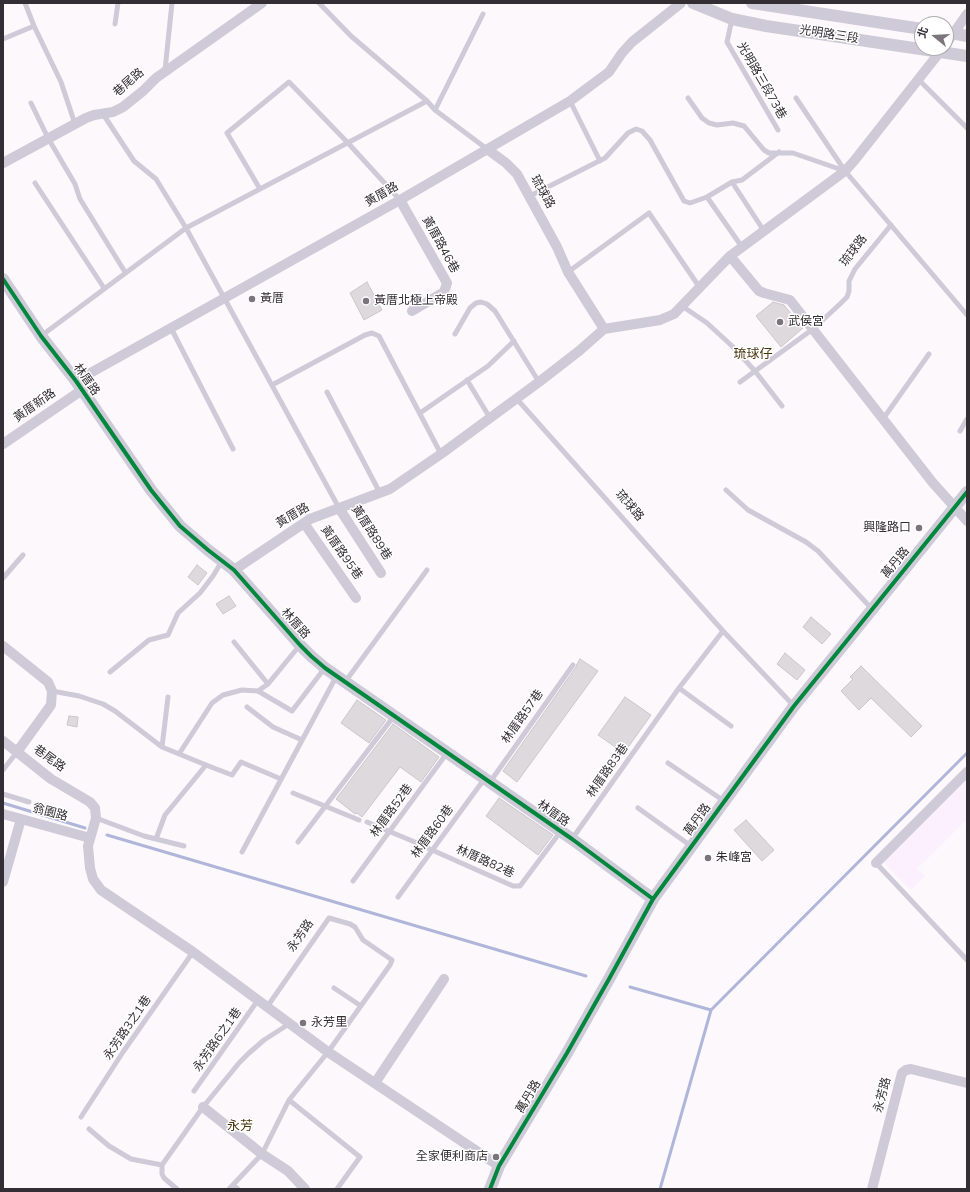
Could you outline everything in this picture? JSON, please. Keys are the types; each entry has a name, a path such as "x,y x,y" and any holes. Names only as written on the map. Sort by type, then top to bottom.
{"street":[{"name":"巷尾路","path":"3,163 94,115 113,112 123,107 165,71 262,3"},
{"name":"黃厝路","path":"79,386 171,328 400,200 570,101 610,72 622,53 632,42 681,3"},
{"name":"光明路三段","path":"693,3 732,19 766,26 914,44"},
{"name":"光明路三段","path":"752,3 914,28"},
{"path":"954,29 967,14"},
{"path":"954,34 967,36"},
{"name":"光明路三段","path":"954,52 967,56"},
{"path":"604,329 660,320 674,314 730,256 845,171 937,56"},
{"name":"琉球路","path":"487,149 506,163 517,174 530,196 568,272 604,329"},
{"name":"黃厝路46巷","path":"400,200 447,283 444,292 412,311"},
{"path":"730,256 759,290 764,293 790,300 933,483 967,521"},
{"name":"林厝路","path":"3,279 41,336 79,386 152,490 180,526 234,570 300,645 325,668 561,831 653,899"},
{"name":"黃厝路","path":"234,570 304,522 390,489 441,454 539,382 579,351 604,329"},
{"name":"黃厝新路","path":"3,444 79,386"},
{"name":"萬丹路","path":"490,1189 499,1166 574,1040 653,899 794,706 967,492"},
{"name":"黃厝路89巷","path":"339,508 381,573"},
{"name":"黃厝路95巷","path":"304,522 356,598"},
{"path":"3,646 48,682 52,691"},
{"name":"巷尾路","path":"52,691 51,705 17,752 51,779 90,802 95,808 96,818"},
{"path":"3,741 17,752"},
{"path":"876,863 967,772"},
{"name":"翁園路","path":"3,814 90,838"},
{"path":"96,818 88,846 90,868 93,879 102,890 193,952 328,1052 499,1166"},
{"path":"3,882 21,819"},
{"path":"375,1083 444,979"},
{"name":"永芳路","path":"872,1189 902,1073 906,1070 912,1069 967,1083"},
{"path":"203,1107 262,1154 288,1171 304,1189"}],"lane":[{"path":"25,3 34,26 61,82 75,124"},
{"path":"115,24 118,3"},
{"path":"165,71 172,3"},
{"path":"319,3 351,36 427,101 435,110 487,149"},
{"path":"435,110 484,14"},
{"name":"光明路三段73巷","path":"732,19 727,42 778,130"},
{"path":"3,39 34,26"},
{"path":"918,79 967,128"},
{"path":"260,189 227,133 289,82 400,200"},
{"path":"688,98 702,118 709,123 716,125 733,123 744,126 764,150 769,153 793,153 845,171"},
{"path":"796,98 845,171 967,315"},
{"path":"41,336 186,228 427,101"},
{"path":"570,101 600,161"},
{"path":"31,103 48,138 75,184 80,199 125,272"},
{"path":"103,113 134,161 156,179 186,228 339,508"},
{"path":"530,196 605,158 628,133 636,129 642,131 650,140 684,202 690,204 707,197 732,182 742,180 779,152"},
{"path":"732,182 764,231"},
{"path":"35,183 104,288"},
{"path":"707,197 742,247"},
{"path":"568,272 649,213 700,288"},
{"name":"琉球路","path":"740,382 813,329 847,297 849,281 855,269 891,225"},
{"path":"455,334 470,308 481,302 487,304 495,311 539,382"},
{"path":"682,306 707,323 731,345 755,371 782,406"},
{"path":"171,328 233,449"},
{"path":"272,385 365,335 372,333 379,336 441,454"},
{"path":"420,413 488,366 514,341"},
{"path":"883,419 929,354"},
{"path":"467,380 490,418"},
{"path":"327,392 380,493"},
{"name":"琉球路","path":"516,398 723,631 794,706"},
{"path":"960,431 967,419"},
{"path":"726,490 751,512 806,542 818,551 872,609"},
{"path":"3,578 23,555"},
{"path":"110,672 149,640 168,635 178,613 200,593 222,561"},
{"path":"242,852 302,740 341,679 427,570"},
{"path":"723,631 679,688 731,726"},
{"path":"234,642 268,684"},
{"name":"林厝路","path":"258,691 268,684 300,645"},
{"name":"林厝路57巷","path":"487,780 573,665"},
{"path":"179,754 212,703 223,695 242,690 258,691 292,711 325,668"},
{"name":"林厝路83巷","path":"572,839 679,688"},
{"path":"52,691 79,696 103,704 115,711 162,747 232,775 241,762 281,779"},
{"path":"162,747 168,697"},
{"path":"247,707 273,728 302,740"},
{"path":"298,842 394,716"},
{"path":"3,770 17,752"},
{"name":"林厝路52巷","path":"353,882 448,752"},
{"path":"668,763 724,801"},
{"path":"156,839 166,815 206,765"},
{"name":"林厝路60巷","path":"398,896 487,780"},
{"path":"293,793 359,820"},
{"path":"3,794 29,802"},
{"path":"638,808 691,847"},
{"path":"96,818 115,826 184,846"},
{"path":"367,822 417,843"},
{"name":"林厝路82巷","path":"423,846 513,886 520,886 561,831"},
{"path":"876,863 967,960"},
{"name":"永芳路","path":"231,1187 262,1154 289,1100 328,1052 390,965 392,960 363,940 355,927 329,918 267,1007"},
{"name":"永芳路3之1巷","path":"81,1116 123,1052 193,952"},
{"path":"334,988 361,1006"},
{"name":"永芳路6之1巷","path":"194,1091 258,1000"},
{"path":"177,1189 164,1178 162,1174 162,1165 203,1107 239,1063 264,1040 289,1024"},
{"path":"289,1100 360,1157 337,1189"},
{"path":"89,1129 109,1146 131,1159 162,1165"},
{"path":"231,1187 238,1189"}],"shaded area":[{"path":"967,771 967,819 917,869 925,876 911,890 879,858"}],"building":[{"name":"黃厝北極上帝殿","path":"367,282 382,310 364,320 350,293"},
{"name":"武侯宮","path":"773,302 784,305 803,328 781,347 756,316"},
{"path":"197,565 207,573 198,585 188,577"},
{"path":"229,596 236,606 223,614 216,604"},
{"path":"811,617 831,634 822,644 803,627"},
{"path":"785,653 805,670 797,680 777,664"},
{"path":"580,659 598,671 517,782 503,771 576,667"},
{"path":"861,666 922,726 911,737 871,698 859,710 841,691 853,679 850,677"},
{"path":"625,697 651,715 624,753 598,735"},
{"path":"357,700 386,720 369,743 341,723"},
{"path":"69,716 78,717 77,727 67,725"},
{"path":"393,724 439,757 421,782 400,767 362,817 357,813 355,814 336,799"},
{"path":"499,798 553,835 538,855 486,816"},
{"path":"746,820 774,850 762,861 734,830"}],"waterway":[{"path":"660,1189 711,1010 967,753"},
{"path":"3,803 85,828"},
{"path":"107,835 586,976"},
{"path":"630,987 711,1010"}],"cycle path":[{"path":"3,279 41,336 76,381 151,490 180,526 234,570 311,656 325,668 572,839 653,899"},
{"path":"490,1189 499,1166 567,1053 653,899 794,706 967,492"}],"place":[{"name":"黃厝","path":"252,299"},
{"name":"黃厝北極上帝殿","path":"366,301"},
{"name":"武侯宮","path":"780,322"},
{"name":"興隆路口","path":"919,528"},
{"name":"朱峰宮","path":"708,858"},
{"name":"永芳里","path":"303,1023"},
{"name":"全家便利商店","path":"496,1157"}],"district":[{"name":"琉球仔","path":"753,355"},
{"name":"永芳","path":"240,1127"}]}
